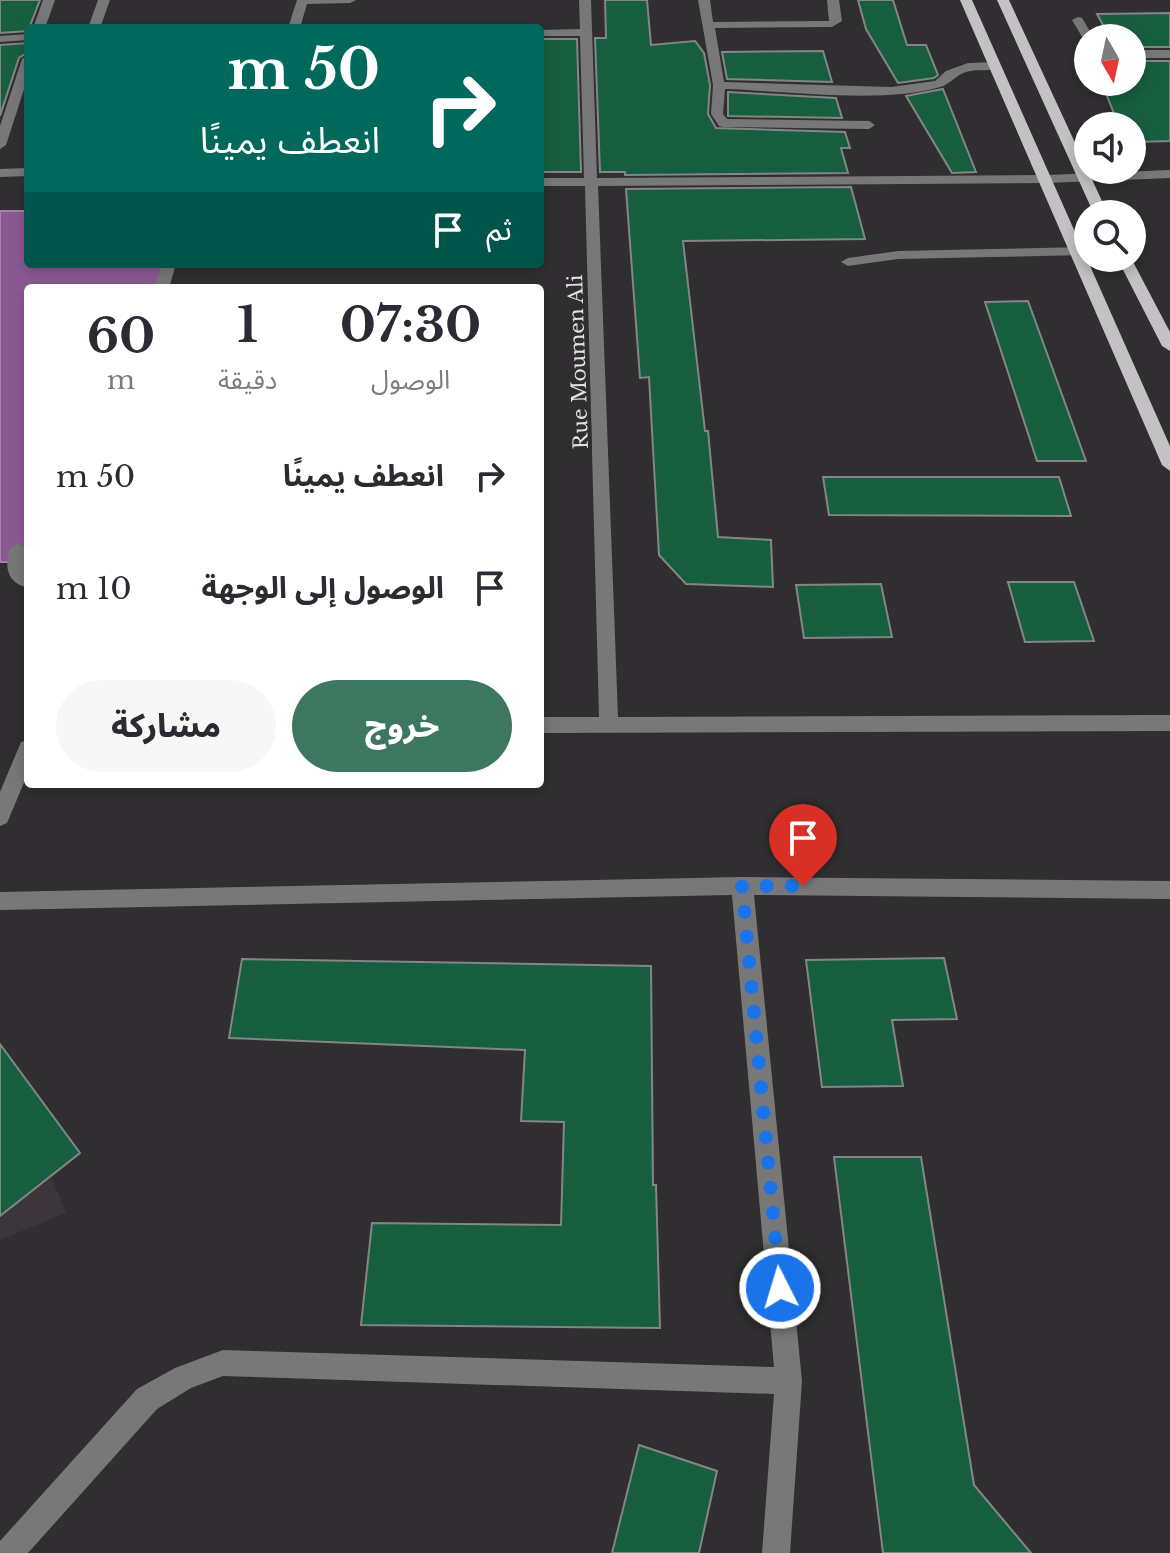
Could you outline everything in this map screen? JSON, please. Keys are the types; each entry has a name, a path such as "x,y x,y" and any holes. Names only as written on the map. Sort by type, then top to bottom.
{"main road":[{"path":"966,0 1046,179 1074,233"},
{"path":"1003,0 1074,157"},
{"path":"1092,272 1170,465"},
{"path":"1131,272 1170,346"}],"street":[{"path":"40,24 49,0"},
{"path":"95,24 104,0"},
{"path":"295,24 303,0 350,0"},
{"name":"Rue Moumen Ali","path":"585,0 609,723"},
{"path":"704,0 719,85 717,114 723,123 869,125"},
{"path":"710,25 832,24 836,21 833,0"},
{"path":"1078,20 1080,24"},
{"path":"544,33 586,32"},
{"path":"0,39 24,37"},
{"path":"1146,54 1170,54"},
{"path":"719,85 891,91 939,84 950,74 968,67 995,66"},
{"path":"0,145 24,71"},
{"path":"0,173 24,172"},
{"path":"1146,175 1170,174"},
{"path":"544,182 1074,177"},
{"path":"848,262 898,255 1074,251"},
{"path":"18,549 14,569 17,576 24,580"},
{"path":"544,725 1170,723"},
{"path":"0,817 24,758"},
{"path":"742,886 789,1381 776,1553"},
{"path":"0,901 742,886 1170,890"},
{"path":"9,1553 147,1399 184,1377 223,1363 789,1381"}],"shaded area":[{"path":"0,211 24,211 24,268 163,268 157,284 24,284 24,562 0,562"},
{"path":"0,1049 66,1213 0,1240"}],"building":[{"path":"0,0 40,0 31,24 24,24 24,31 0,33"},
{"path":"605,0 647,0 651,45 695,41 704,53 710,85 708,114 716,128 845,132 850,148 841,148 848,173 625,175 625,172 600,172 595,38 606,38"},
{"path":"858,0 893,0 907,45 926,45 938,75 898,83 866,29"},
{"path":"1170,13 1170,47 1146,47 1146,24 1102,24 1097,14"},
{"path":"544,39 577,39 581,172 544,172"},
{"path":"24,43 24,55 19,58 0,116 0,45"},
{"path":"823,51 832,82 727,79 722,52"},
{"path":"1146,61 1170,61 1170,141 1146,142 1146,112 1113,112 1107,96 1146,96"},
{"path":"943,89 976,172 952,173 906,96"},
{"path":"728,92 836,98 842,118 728,116"},
{"path":"851,187 865,239 683,241 705,431 708,431 718,537 771,540 773,587 686,584 659,555 649,377 640,378 626,189"},
{"path":"1028,301 1086,461 1037,461 985,302"},
{"path":"823,477 1059,477 1071,516 829,515"},
{"path":"1008,582 1074,582 1094,641 1025,642"},
{"path":"881,584 892,637 804,638 796,585"},
{"path":"944,958 957,1019 892,1020 903,1086 822,1087 806,960"},
{"path":"242,959 651,966 653,1185 656,1185 660,1328 361,1325 372,1223 561,1225 564,1122 521,1121 525,1050 229,1038"},
{"path":"0,1044 80,1153 0,1216"},
{"path":"834,1157 921,1157 974,1485 1031,1553 883,1553"},
{"path":"639,1445 717,1471 699,1553 612,1553"}],"route":[{"path":"780,1288 742,886 803,886"}]}
